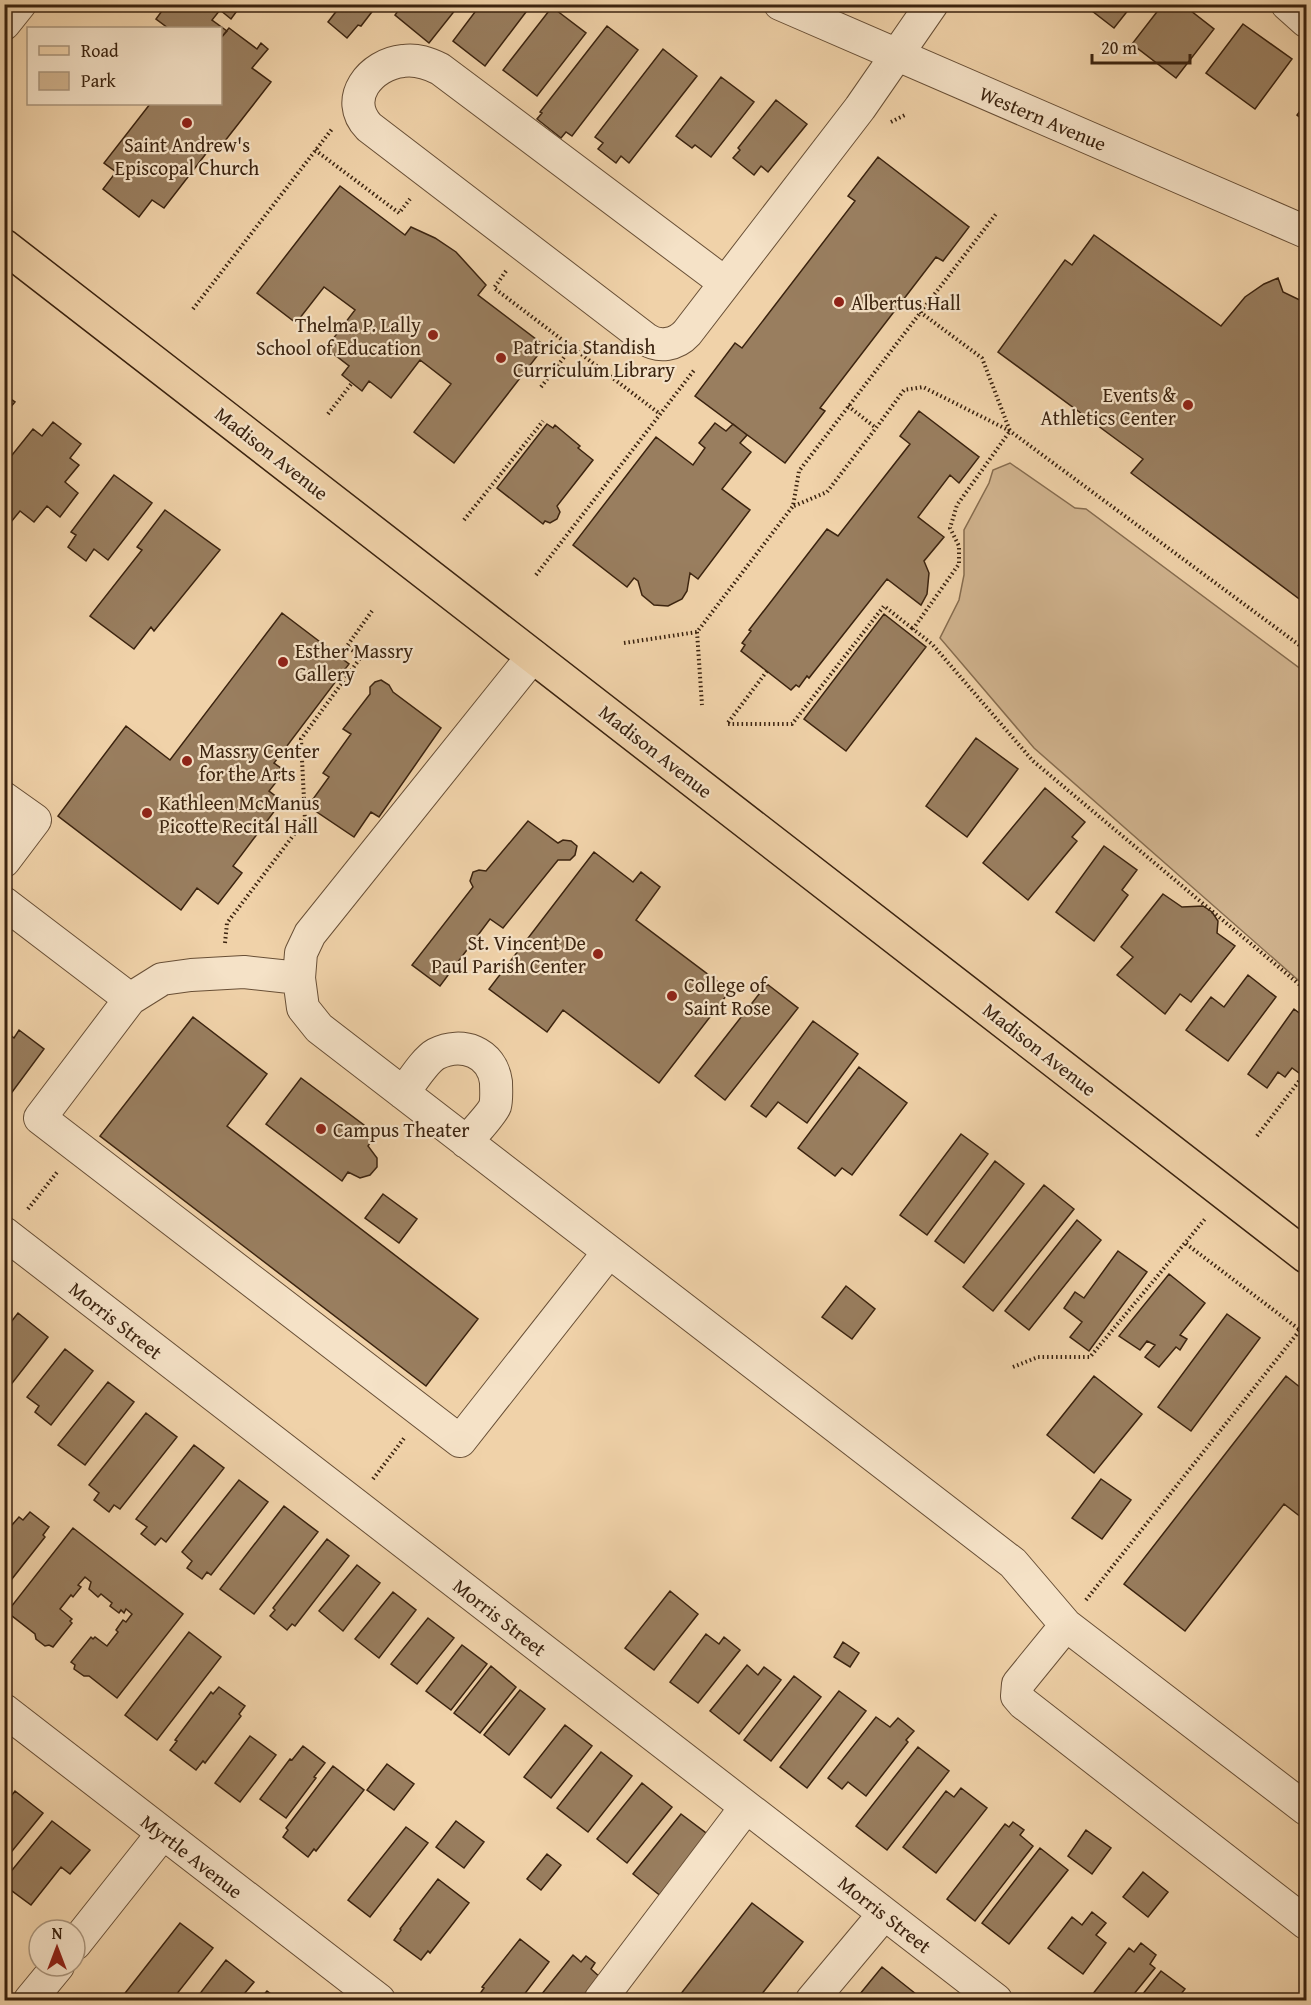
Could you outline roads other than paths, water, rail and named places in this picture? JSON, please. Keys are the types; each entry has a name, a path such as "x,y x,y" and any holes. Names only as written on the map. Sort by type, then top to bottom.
{"main road":[{"name":"Madison Avenue","path":"4,246 1306,1257"}],"street":[{"path":"4,24 20,4"},
{"name":"Western Avenue","path":"780,4 1306,232"},
{"path":"725,283 440,69 414,60 391,63 374,72 360,93 358,113 369,127 650,342 662,345 678,341 687,333 860,108 932,4"},
{"path":"1287,4 1306,21"},
{"path":"533,656 310,934 301,953 299,978 303,1008 319,1028 403,1094 1013,1563 1066,1625 1306,1809"},
{"path":"4,798 35,820 4,861"},
{"path":"4,903 130,999"},
{"path":"299,978 244,972 162,979 130,999 40,1118 460,1441 608,1253"},
{"path":"403,1094 434,1055 454,1048 468,1050 486,1058 494,1073 495,1106 466,1142"},
{"name":"Morris Street","path":"6,1234 996,2001"},
{"path":"1066,1625 1018,1684 1020,1701 1306,1923"},
{"name":"Myrtle Avenue","path":"4,1710 379,2001"},
{"path":"600,2001 746,1807"},
{"path":"87,1929 163,1833"},
{"path":"812,2001 884,1914"},
{"path":"30,2001 48,1978"}],"place":[{"name":"Saint Andrew's Episcopal Church","path":"187,123"},
{"name":"Albertus Hall","path":"839,302"},
{"name":"Thelma P. Lally School of Education","path":"433,335"},
{"name":"Patricia Standish Curriculum Library","path":"501,358"},
{"name":"Events & Athletics Center","path":"1188,405"},
{"name":"Esther Massry Gallery","path":"283,662"},
{"name":"Massry Center for the Arts","path":"187,761"},
{"name":"Kathleen McManus Picotte Recital Hall","path":"147,813"},
{"name":"St. Vincent De Paul Parish Center","path":"598,954"},
{"name":"College of Saint Rose","path":"672,996"},
{"name":"Campus Theater","path":"321,1129"}]}
